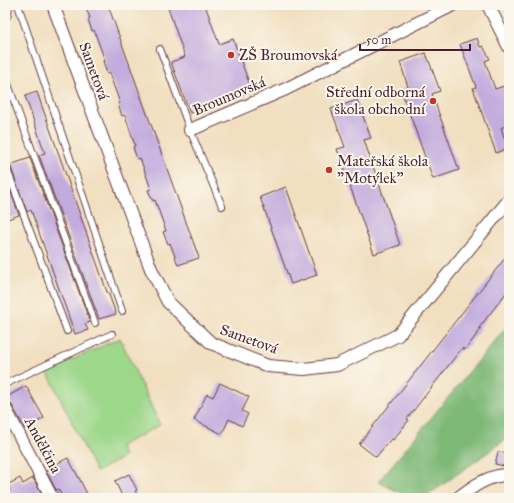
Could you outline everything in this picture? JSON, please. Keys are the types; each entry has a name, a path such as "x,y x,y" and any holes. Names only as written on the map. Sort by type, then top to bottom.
{"street":[{"path":"5,14 6,5"},
{"name":"Sametová","path":"53,5 151,269 168,302 211,343 268,366 304,370 337,365 398,335 509,200"},
{"name":"Broumovská","path":"190,130 286,89 453,5"},
{"path":"488,5 509,47"},
{"name":"Andělčina","path":"5,408 52,498"},
{"path":"458,498 470,488 493,477 509,475"}],"lane":[{"path":"18,5 122,311"},
{"path":"160,49 190,130 222,206"},
{"path":"5,76 95,323"},
{"path":"5,164 67,332"},
{"path":"5,384 112,334"}],"green space":[{"path":"509,324 509,423 505,440 424,498 411,498 378,482"},
{"path":"120,338 160,425 120,446 124,457 96,472 47,371"}],"building":[{"path":"85,5 108,5 199,258 178,265 170,243 168,244 163,232 166,231 155,200 153,201 148,190 151,189 140,158 137,159 133,147 135,146 125,115 122,116 118,104 120,103 109,73 107,74 103,61 105,61 94,30 92,31 88,19 90,18"},
{"path":"167,5 205,5 219,44 233,39 252,91 190,113 171,62 185,57"},
{"path":"477,38 480,47 483,46 490,59 485,61 495,89 504,86 509,100 509,119 506,120 507,125 501,128 508,148 496,153 473,88 476,87 460,44"},
{"path":"426,53 440,91 432,94 459,170 433,179 401,90 408,87 400,62"},
{"path":"37,92 116,314 99,319 39,155 45,153 25,96"},
{"path":"357,100 371,138 364,140 400,245 374,254 337,149 345,147 331,109"},
{"path":"30,158 90,322 85,324 88,330 75,334 31,210 27,212 10,165"},
{"path":"5,177 19,215 5,220"},
{"path":"286,187 317,275 291,284 260,197"},
{"path":"509,253 509,289 479,328 481,329 465,350 462,348 407,419 409,420 393,440 391,439 376,457 359,444"},
{"path":"220,383 249,397 242,411 248,414 242,426 229,419 222,434 194,420 207,394 213,397"},
{"path":"26,386 44,418 25,429 12,405 5,401 5,398"},
{"path":"498,452 509,454 509,467 495,464"},
{"path":"68,458 89,498 63,498 58,489 56,490 46,471 49,470 48,468"},
{"path":"129,474 137,490 135,491 137,494 129,498 123,498 115,481"},
{"path":"20,478 23,484 33,478 43,497 5,498 5,493 10,490 7,485"}],"place":[{"name":"ZŠ Broumovská","path":"231,55"},
{"name":"Střední odborná škola obchodní","path":"433,101"},
{"name":"Mateřská škola \"Motýlek\"","path":"329,170"}]}
